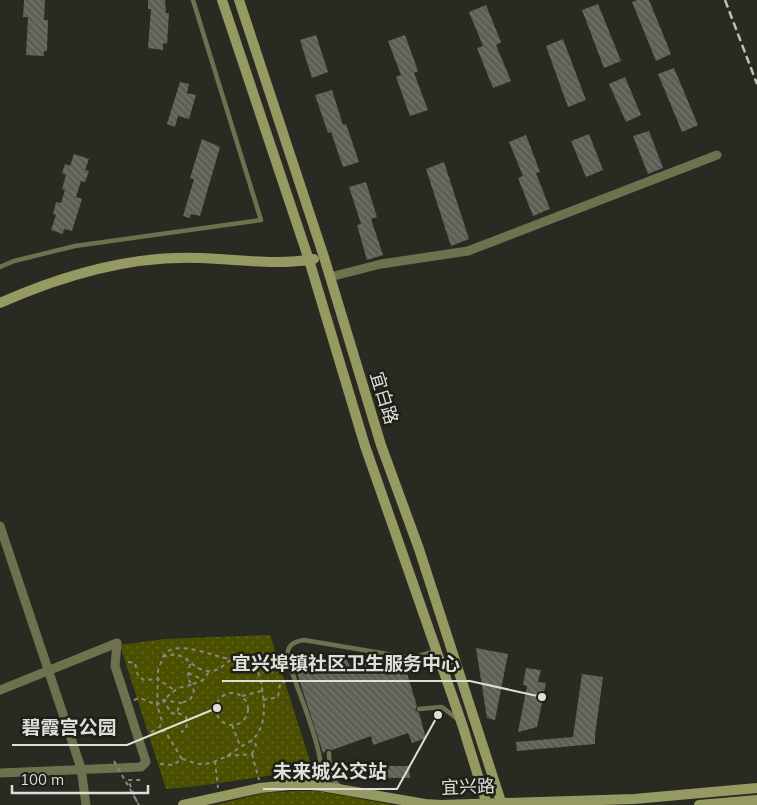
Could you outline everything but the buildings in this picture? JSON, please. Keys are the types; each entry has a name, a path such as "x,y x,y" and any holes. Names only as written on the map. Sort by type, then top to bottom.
{"street":[{"path":"222,0 309,260 365,446 462,724 486,804"},
{"name":"宜白路","path":"239,0 324,257 381,445 419,549 502,804"},
{"path":"330,277 380,264 468,250 717,155"},
{"path":"0,303 41,285 71,275 131,262 199,258 279,264 324,257"},
{"path":"0,526 50,670 81,768 86,805"},
{"path":"0,690 117,643 115,666 146,762 144,766 0,773"},
{"name":"宜兴路","path":"183,805 219,796 290,784 321,786 425,804 449,805 634,799 757,788"},
{"path":"699,805 757,800"},
{"path":"528,805 543,802"}],"lane":[{"path":"0,267 14,261 75,246 261,220 194,0"},
{"path":"321,786 323,776 320,758 293,678 287,653 291,644 298,641 342,645 411,658 437,651"},
{"path":"378,663 403,657"},
{"path":"419,709 442,707 452,713 462,724"},
{"path":"329,752 330,776 335,784 346,790"}],"path":[{"path":"151,732 159,728 162,721 157,705 158,671 163,657 172,648 187,648 231,659"},
{"path":"163,657 174,654 182,656 190,663 209,672"},
{"path":"157,705 175,690 203,680 209,672 220,669 231,659 239,656 250,660 258,672 264,700 261,726 252,739 226,757"},
{"path":"128,662 136,663 136,672 140,679 158,679 175,690"},
{"path":"163,700 181,703 190,700 194,692 188,673 190,663"},
{"path":"188,673 203,680"},
{"path":"264,700 278,697 282,681 293,678"},
{"path":"242,696 262,690"},
{"path":"233,692 242,696 247,703 247,714 240,722 232,725 220,720 216,711 218,699 226,693 233,692"},
{"path":"128,702 140,698 157,705"},
{"path":"163,700 173,714 178,713 186,717 186,727 181,732"},
{"path":"178,713 181,703"},
{"path":"232,725 240,746"},
{"path":"159,728 165,731 182,759 202,764 226,757 252,754"},
{"path":"252,739 256,745 252,754 258,769 260,788"},
{"path":"160,764 173,765 182,759"},
{"path":"114,761 138,804"},
{"path":"215,761 219,796"},
{"path":"138,804 128,780 142,780"}],"shaded area":[{"path":"270,635 313,771 166,789 120,645 164,639"},
{"path":"317,791 394,805 215,805 264,793"}],"railway":[{"path":"725,0 757,84"}],"place":[{"name":"宜兴埠镇社区卫生服务中心","path":"542,697"},
{"name":"碧霞宫公园","path":"217,708"},
{"name":"未来城公交站","path":"438,715"}]}
